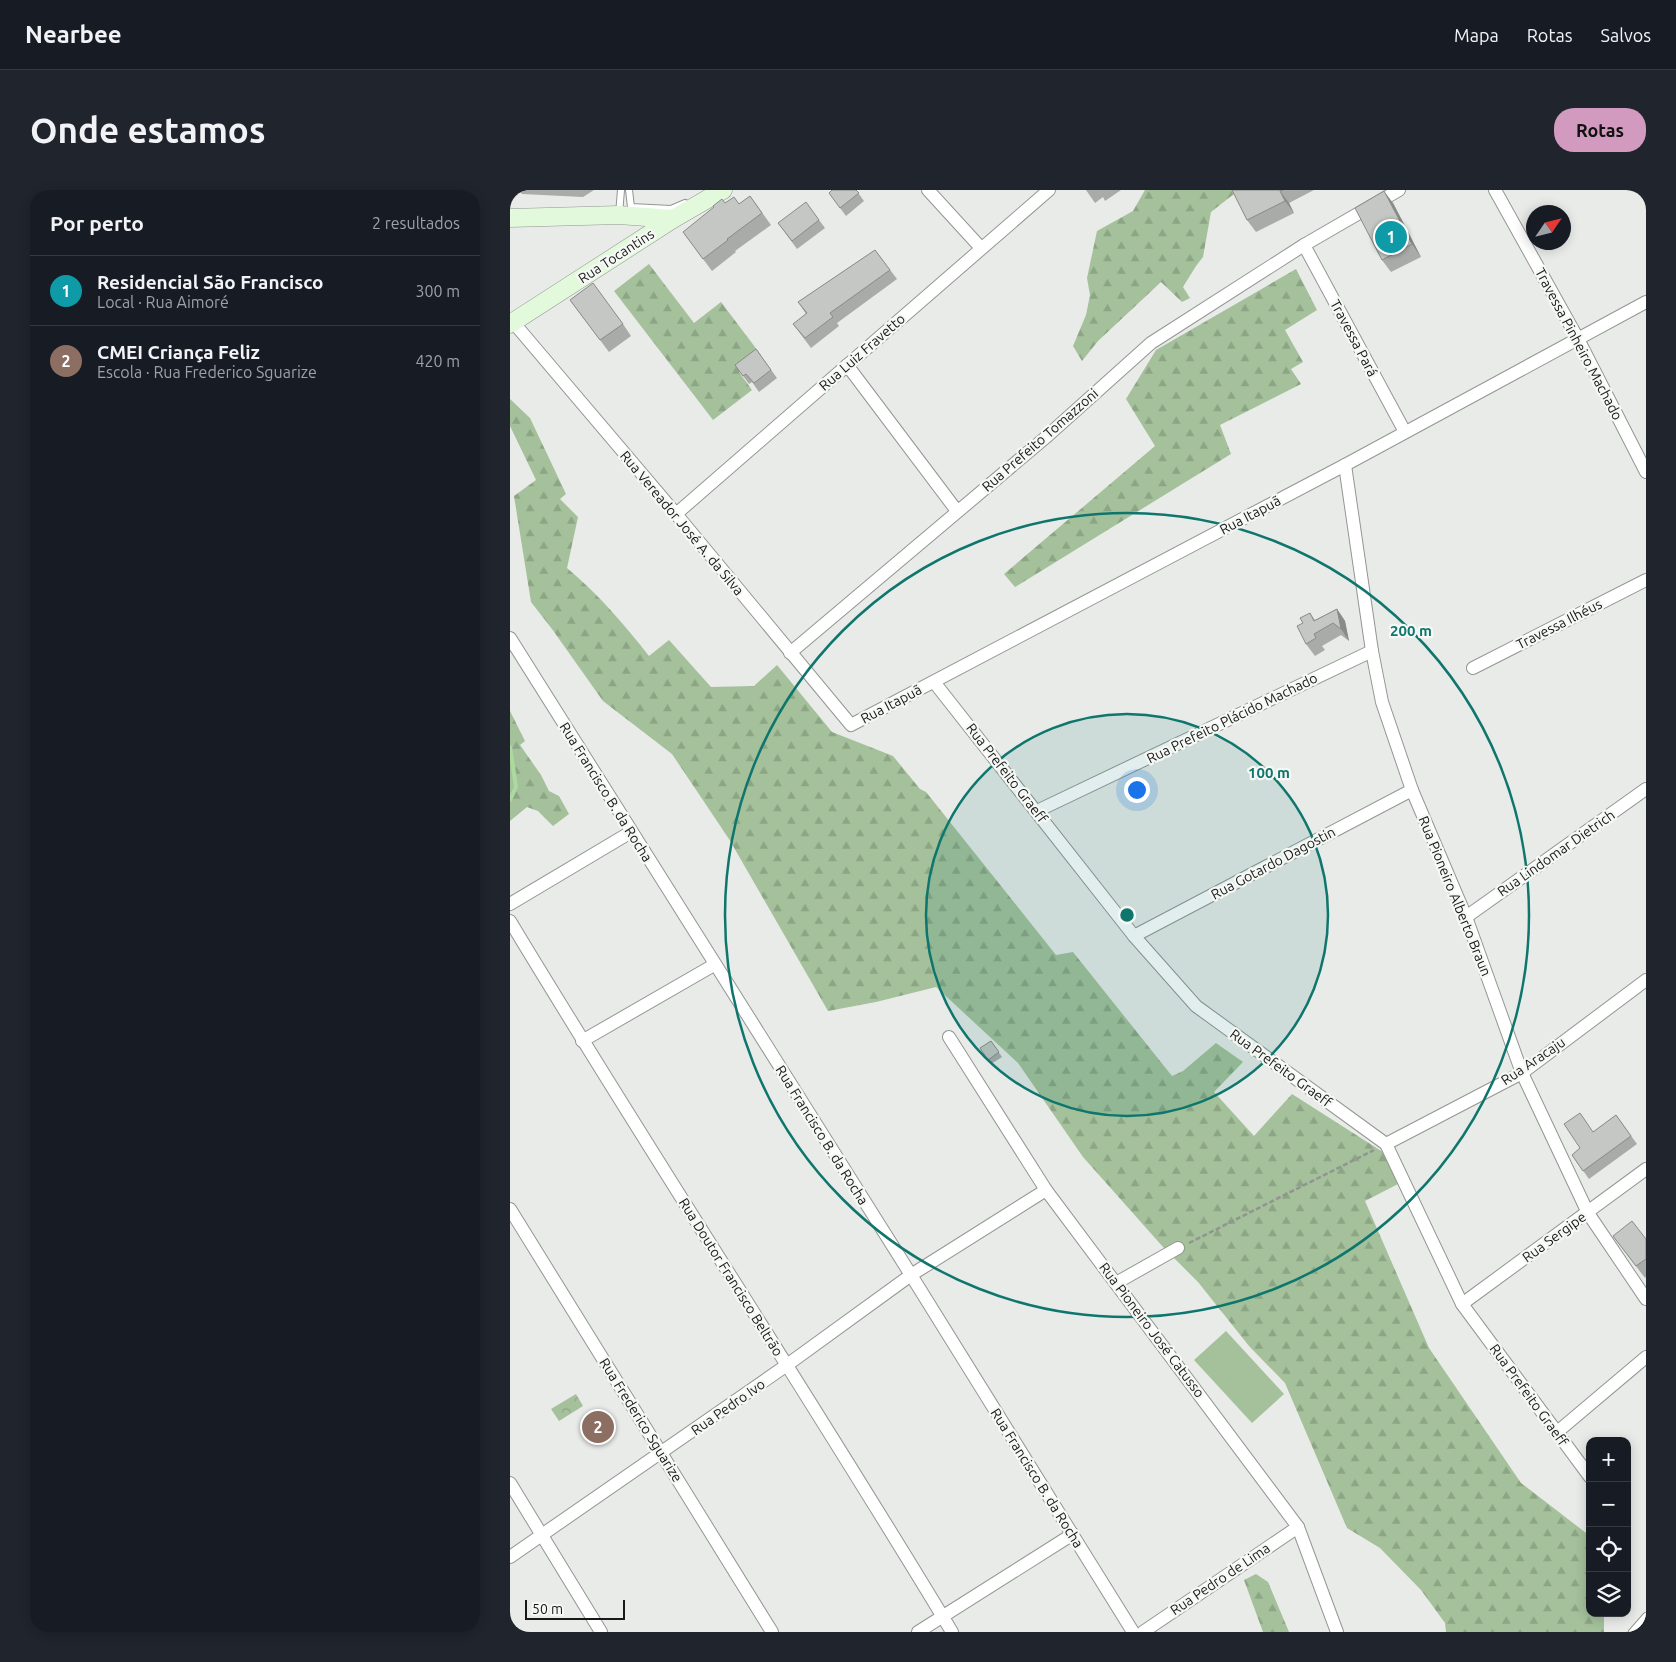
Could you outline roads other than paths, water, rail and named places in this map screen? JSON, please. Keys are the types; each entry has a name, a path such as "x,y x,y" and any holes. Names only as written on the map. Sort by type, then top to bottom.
{"main road":[{"name":"Rua Tocantins","path":"512,323 673,219 723,190"},
{"path":"510,218 619,215 673,219"}],"street":[{"path":"928,190 981,248"},
{"name":"Rua Luiz Fravetto","path":"676,514 1049,190"},
{"name":"Rua Prefeito Tomazzoni","path":"790,653 1045,438 1151,344 1304,245 1399,190"},
{"name":"Travessa Pinheiro Machado","path":"1495,190 1578,339 1646,472"},
{"name":"Travessa Pará","path":"1304,245 1404,432"},
{"name":"Rua Itapuã","path":"851,725 1345,465 1646,302"},
{"name":"Rua Vereador José A. da Silva","path":"512,323 676,514 851,725"},
{"path":"847,365 957,511"},
{"name":"Rua Pioneiro Alberto Braun","path":"1345,465 1372,650 1382,702 1412,790 1466,917 1522,1073 1588,1212 1646,1299"},
{"name":"Travessa Ilhéus","path":"1473,668 1646,580"},
{"name":"Rua Francisco B. da Rocha","path":"510,638 1133,1632"},
{"name":"Rua Prefeito Plácido Machado","path":"1037,811 1372,650"},
{"name":"Rua Prefeito Graeff","path":"934,682 1134,936 1196,1006 1386,1144 1462,1304 1586,1472"},
{"name":"Rua Lindomar Dietrich","path":"1466,917 1646,789"},
{"name":"Rua Gotardo Dagostin","path":"1134,936 1412,790"},
{"path":"510,904 631,832"},
{"name":"Rua Doutor Francisco Beltrão","path":"510,921 582,1041 787,1365 952,1632"},
{"path":"582,1041 714,964"},
{"name":"Rua Aracaju","path":"1386,1144 1522,1073 1646,980"},
{"name":"Rua Pioneiro José Catusso","path":"949,1037 1046,1190 1298,1527 1337,1632"},
{"name":"Rua Sergipe","path":"1462,1304 1646,1170"},
{"name":"Rua Pedro Ivo","path":"510,1557 787,1365 910,1275 1046,1190"},
{"name":"Rua Frederico Sguarize","path":"510,1209 772,1632"},
{"path":"1116,1283 1178,1248"},
{"path":"1556,1433 1646,1357"},
{"path":"510,1484 601,1632"},
{"name":"Rua Pedro de Lima","path":"1143,1632 1298,1527"},
{"path":"918,1632 1073,1534"}],"lane":[{"path":"619,215 621,190"},
{"path":"629,190 630,207 672,209 710,190"},
{"path":"1632,1632 1646,1616"}],"waterway":[{"path":"510,747 516,787 510,800"}],"place":[{"name":"Residencial São Francisco","path":"1391,237"},
{"name":"CMEI Criança Feliz","path":"598,1427"}]}
